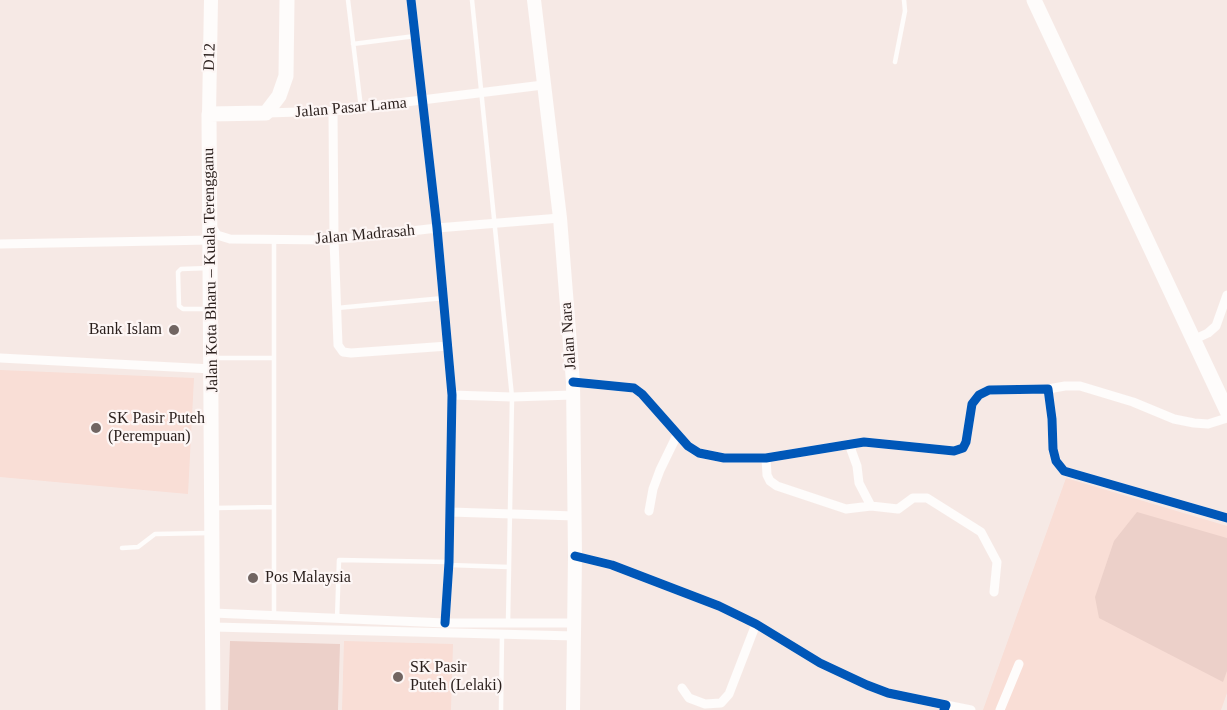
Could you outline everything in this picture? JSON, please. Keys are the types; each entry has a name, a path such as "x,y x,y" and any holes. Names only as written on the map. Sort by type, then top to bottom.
{"main road":[{"name":"D12","path":"209,114 211,0"},
{"path":"209,114 266,113 279,96 286,76 287,0"},
{"name":"Jalan Nara","path":"534,0 560,219 573,389 575,516 573,710"},
{"path":"1034,0 1227,411"},
{"name":"Jalan Kota Bharu – Kuala Terengganu","path":"209,114 213,710"}],"street":[{"path":"411,0 437,228 452,395 449,563 445,623"},
{"name":"Jalan Pasar Lama","path":"266,113 333,111 421,102 543,85"},
{"path":"333,111 338,345 343,352 351,353 448,346"},
{"name":"Jalan Madrasah","path":"211,233 223,238 334,240 437,228 560,219"},
{"path":"0,244 211,233"},
{"path":"1193,340 1208,333 1216,326 1227,295"},
{"path":"0,358 212,364"},
{"path":"452,395 512,397 573,389 634,388 642,394 677,435 699,453 724,458 766,458 849,444 876,442 954,452 963,448 966,442 972,404 979,395 989,390 1080,386 1133,402 1174,419 1208,424 1227,418"},
{"path":"1048,389 1053,449 1056,461 1064,471 1227,518"},
{"path":"649,511 653,489 660,470 677,435"},
{"path":"849,444 857,466 859,483 871,506"},
{"path":"766,458 767,475 770,481 777,486 846,509 871,506 898,509 913,498 927,498 981,532 997,562 994,592"},
{"path":"450,512 575,516"},
{"path":"575,556 612,565 720,606 756,624 820,663 867,685 888,693 945,707 971,710"},
{"path":"213,620 274,616 445,623 508,623 575,630"},
{"path":"213,620 502,634 575,630"},
{"path":"682,688 689,698 705,704 721,703 729,694 756,624"},
{"path":"1000,710 1018,664"}],"lane":[{"path":"348,0 361,108"},
{"path":"472,0 512,397 508,623"},
{"path":"895,62 905,11 904,0"},
{"path":"353,44 414,36"},
{"path":"274,239 274,616"},
{"path":"211,268 181,269 178,272 179,306 183,309 212,309"},
{"path":"337,308 444,298"},
{"path":"212,364 274,358"},
{"path":"212,508 274,507"},
{"path":"122,548 138,547 155,534 211,533"},
{"path":"337,619 339,560 508,567"},
{"path":"501,710 502,634"}],"shaded area":[{"name":"SK Pasir Puteh (Perempuan)","path":"0,370 194,378 188,494 0,477"},
{"path":"1066,478 1227,526 1227,693 1221,710 983,710"},
{"path":"1137,512 1227,538 1227,671 1223,682 1099,618 1095,597 1114,541"},
{"path":"230,641 340,644 338,710 228,710"},
{"name":"SK Pasir Puteh (Lelaki)","path":"344,641 453,644 451,710 342,710"}],"cycle path":[{"path":"411,0 437,228 452,395 449,562 445,623"},
{"path":"573,382 634,388 688,446 699,453 724,458 766,458 864,442 954,451 963,448 966,442 972,404 979,395 989,390 1048,389 1053,449 1056,461 1064,471 1227,518"},
{"path":"575,556 612,565 719,606 756,624 820,663 867,685 888,693 946,705 944,710"}],"place":[{"name":"Bank Islam","path":"174,330"},
{"name":"SK Pasir Puteh (Perempuan)","path":"96,428"},
{"name":"Pos Malaysia","path":"253,578"},
{"name":"SK Pasir Puteh (Lelaki)","path":"398,677"}]}
